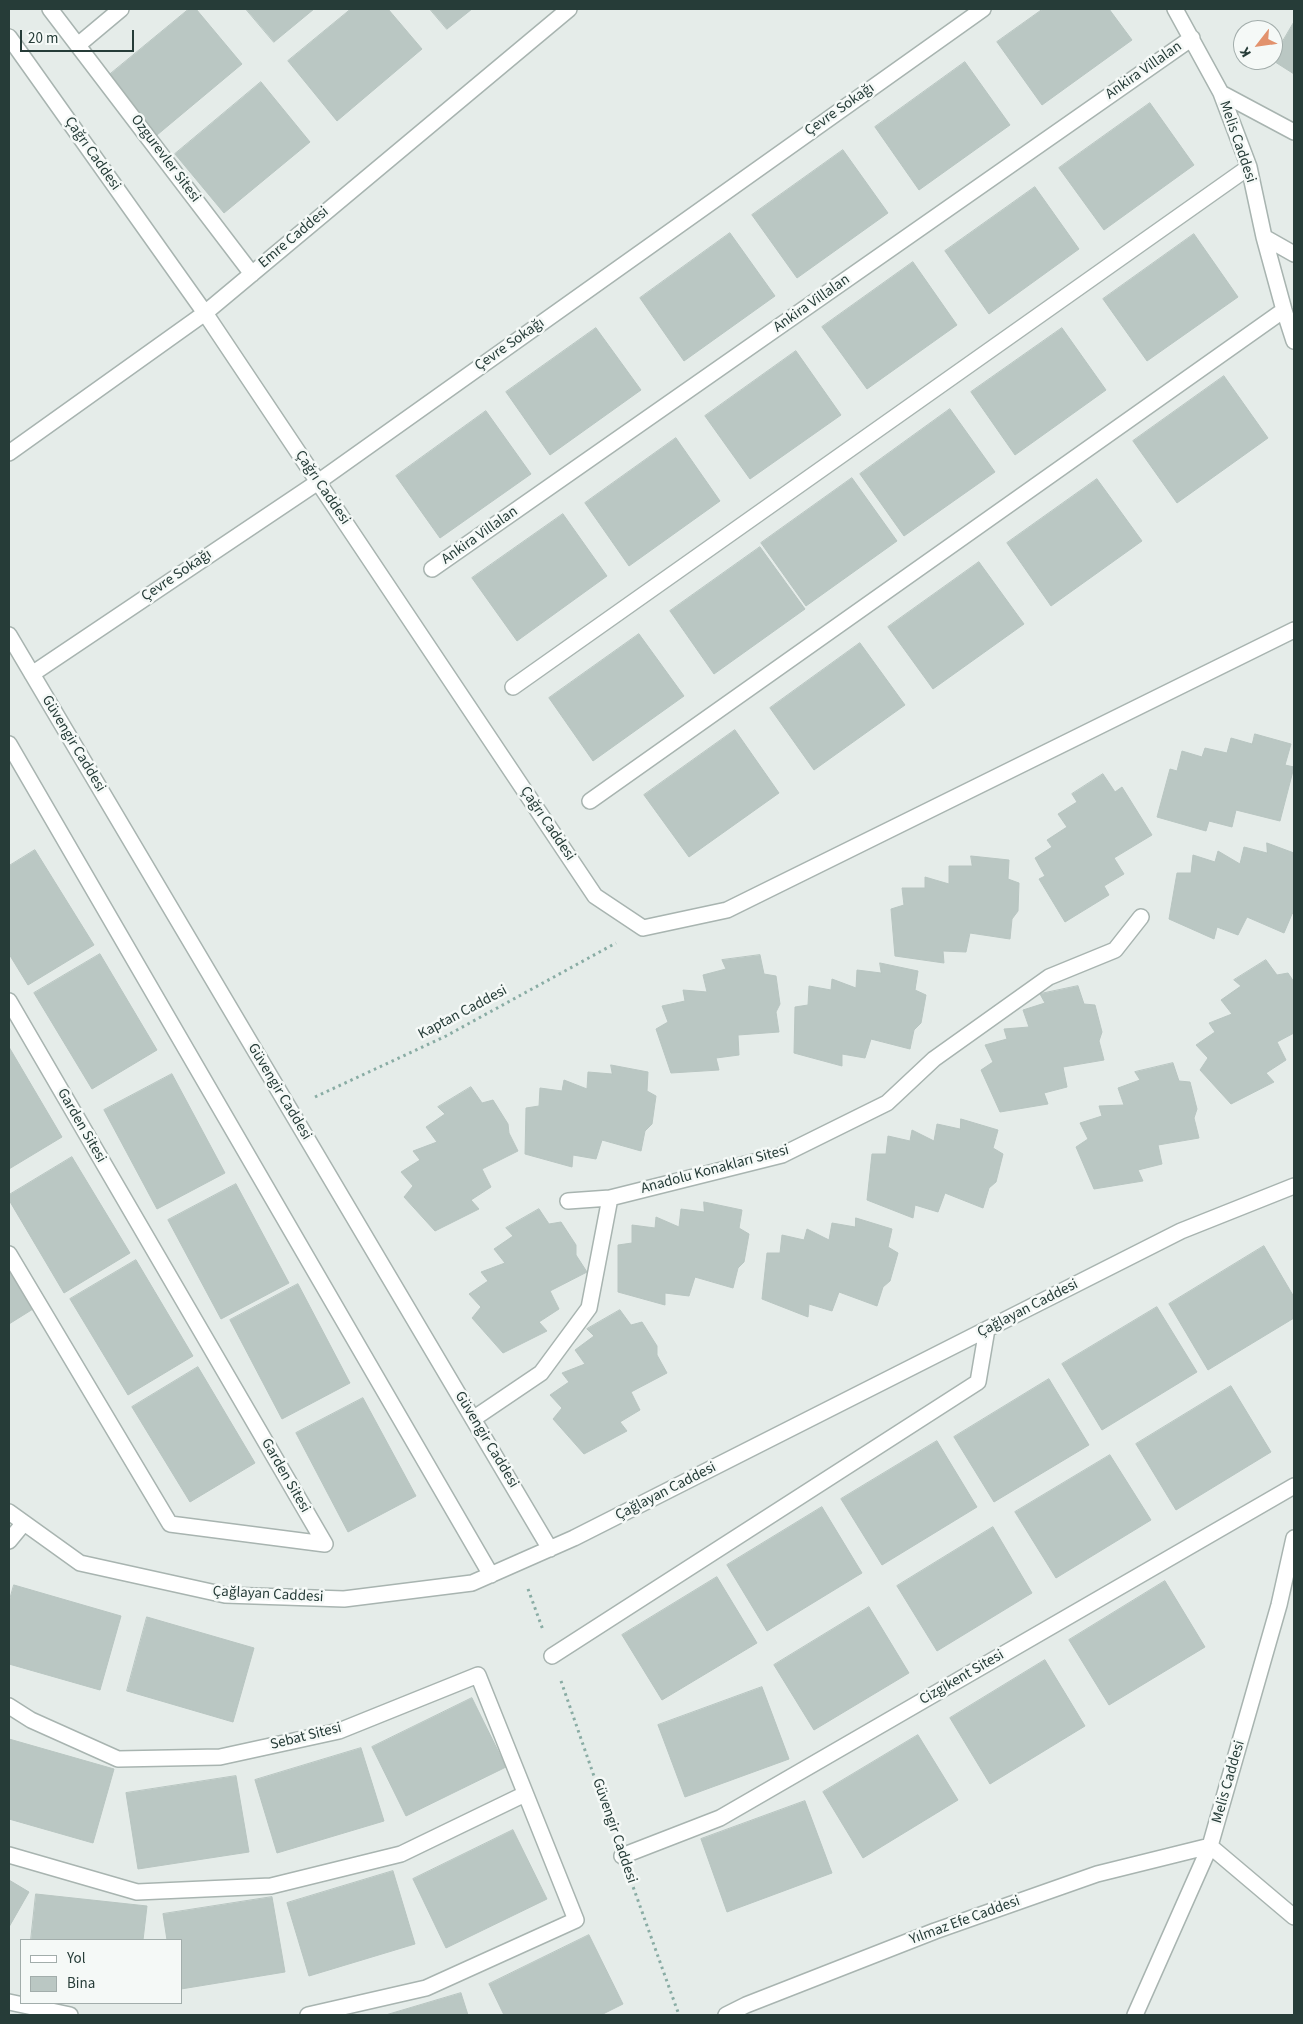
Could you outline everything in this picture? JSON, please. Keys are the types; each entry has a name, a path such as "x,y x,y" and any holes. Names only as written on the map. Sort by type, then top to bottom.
{"street":[{"name":"Ozgurevler Sitesi","path":"50,9 252,274"},
{"path":"78,45 121,9"},
{"name":"Emre Caddesi","path":"9,453 205,313 569,9"},
{"name":"Çevre Sokağı","path":"32,674 318,482 983,9"},
{"name":"Melis Caddesi","path":"1175,9 1221,93 1249,167 1264,237 1294,341"},
{"name":"Çağrı Caddesi","path":"9,36 205,313 595,896 643,928"},
{"name":"Ankira Villalan","path":"432,569 1192,38"},
{"path":"1221,93 1294,132"},
{"path":"513,687 1249,167"},
{"path":"1264,237 1294,254"},
{"path":"590,802 1284,310"},
{"path":"643,928 726,910 1294,630"},
{"name":"Güvengir Caddesi","path":"9,635 550,1549"},
{"path":"9,744 491,1575"},
{"name":"Anadolu Konakları Sitesi","path":"568,1201 610,1198 782,1155 887,1104 934,1058 1049,977 1114,950 1141,917"},
{"name":"Garden Sitesi","path":"9,1001 325,1544 170,1524 9,1254"},
{"name":"Çağlayan Caddesi","path":"9,1512 23,1524 80,1563 224,1595 344,1599 472,1584 550,1549 1181,1231 1294,1186"},
{"path":"473,1419 541,1373 589,1308 610,1198"},
{"path":"552,1656 978,1382 987,1330"},
{"name":"Cizgikent Sitesi","path":"622,1856 720,1818 1294,1486"},
{"path":"9,1541 23,1524"},
{"name":"Melis Caddesi","path":"1135,2015 1210,1846 1280,1604 1294,1538"},
{"name":"Sebat Sitesi","path":"9,1706 31,1720 118,1759 220,1757 338,1731 478,1675 576,1920 426,1988 308,2015"},
{"path":"9,1854 137,1892 271,1886 401,1854 525,1794"},
{"path":"1210,1846 1294,1917"},
{"name":"Yılmaz Efe Caddesi","path":"726,2015 746,2005 953,1924 1097,1874 1210,1846"},
{"path":"9,2002 70,2015"}],"path":[{"name":"Kaptan Caddesi","path":"289,1109 446,1036 643,928"},
{"name":"Güvengir Caddesi","path":"518,1562 679,2015"}],"building":[{"path":"189,9 196,9 242,64 157,135 108,76"},
{"path":"246,9 314,9 274,42"},
{"path":"351,9 388,9 422,49 337,121 288,61"},
{"path":"430,9 472,9 447,29"},
{"path":"1043,9 1109,9 1132,40 1042,105 997,42"},
{"path":"1294,22 1294,74 1283,67 1283,41"},
{"path":"965,62 1010,125 919,190 875,127"},
{"path":"261,82 310,142 224,213 175,154"},
{"path":"1150,103 1194,165 1104,230 1059,168"},
{"path":"843,150 888,213 797,278 752,215"},
{"path":"1035,187 1079,249 989,314 945,251"},
{"path":"730,233 775,296 684,361 640,298"},
{"path":"1194,234 1238,297 1147,361 1103,299"},
{"path":"913,262 957,325 867,389 822,327"},
{"path":"596,328 641,390 550,455 506,392"},
{"path":"1062,328 1106,390 1015,455 971,392"},
{"path":"796,351 841,415 750,479 705,416"},
{"path":"1224,376 1268,438 1177,503 1133,441"},
{"path":"950,409 995,472 904,536 860,474"},
{"path":"486,411 531,474 440,538 396,476"},
{"path":"676,438 720,501 629,566 585,503"},
{"path":"852,478 897,541 806,606 761,543"},
{"path":"1097,479 1142,541 1051,606 1007,543"},
{"path":"563,514 607,576 517,641 472,578"},
{"path":"760,547 805,609 714,674 670,611"},
{"path":"979,562 1024,624 933,689 888,627"},
{"path":"639,634 684,696 593,761 549,698"},
{"path":"860,643 905,705 814,770 770,708"},
{"path":"735,730 779,793 689,857 644,795"},
{"path":"1255,734 1291,744 1285,765 1294,767 1280,821 1236,810 1232,827 1209,821 1206,831 1157,817 1170,769 1177,771 1182,751 1202,757 1205,748 1227,753 1231,738 1252,744"},
{"path":"1103,774 1115,792 1122,787 1152,835 1114,858 1124,874 1104,886 1109,895 1065,922 1039,879 1045,876 1035,858 1052,847 1047,840 1067,827 1058,814 1077,802 1072,794"},
{"path":"1267,843 1294,853 1294,912 1284,933 1247,917 1238,935 1217,927 1214,939 1169,919 1177,873 1191,873 1193,855 1215,862 1218,851 1240,864 1244,847 1267,853"},
{"path":"35,850 94,945 28,985 9,954 9,866"},
{"path":"971,856 1009,860 1008,879 1019,883 1018,911 1012,919 1010,939 970,933 966,952 943,951 944,963 895,956 891,909 904,905 902,888 925,888 925,877 949,884 949,866 972,866"},
{"path":"100,954 157,1050 92,1089 34,993"},
{"path":"760,955 764,974 776,976 780,1004 776,1012 779,1032 738,1035 739,1055 716,1058 719,1070 671,1073 656,1029 668,1022 662,1006 685,1001 683,990 707,992 703,975 726,969 722,960"},
{"path":"1266,960 1277,975 1288,973 1294,982 1294,1033 1277,1042 1286,1060 1266,1073 1274,1082 1231,1104 1200,1070 1208,1058 1196,1045 1215,1032 1209,1023 1232,1014 1221,1000 1241,986 1234,980"},
{"path":"880,963 918,971 915,990 926,995 921,1023 914,1030 910,1049 871,1039 865,1058 842,1054 842,1066 794,1053 795,1007 808,1005 809,986 831,990 832,979 856,988 857,970 881,973"},
{"path":"1078,986 1084,1004 1095,1005 1102,1032 1099,1041 1104,1060 1063,1067 1067,1087 1044,1093 1048,1104 1000,1112 981,1070 993,1062 985,1045 1007,1039 1004,1029 1029,1027 1023,1010 1045,1003 1040,994"},
{"path":"9,1047 62,1137 9,1169"},
{"path":"1173,1063 1179,1081 1190,1082 1197,1109 1194,1118 1199,1138 1158,1145 1162,1164 1138,1170 1143,1181 1094,1189 1076,1147 1088,1139 1080,1123 1102,1116 1099,1106 1124,1105 1118,1088 1140,1080 1135,1072"},
{"path":"611,1065 648,1072 647,1091 656,1096 652,1124 645,1131 641,1151 602,1140 596,1159 573,1155 572,1167 525,1154 526,1108 539,1106 540,1088 562,1091 564,1080 587,1089 588,1072 612,1074"},
{"path":"172,1074 225,1173 157,1209 104,1110"},
{"path":"471,1087 482,1103 493,1100 508,1124 509,1133 518,1151 482,1169 491,1187 471,1200 479,1209 435,1231 404,1197 413,1186 401,1172 420,1160 413,1151 437,1142 426,1127 445,1114 438,1107"},
{"path":"961,1119 998,1130 993,1148 1003,1154 996,1182 989,1188 983,1208 945,1193 938,1212 915,1205 913,1218 867,1200 872,1154 886,1154 888,1136 910,1141 912,1130 934,1141 937,1124 960,1129"},
{"path":"72,1157 130,1253 64,1293 9,1200 9,1195"},
{"path":"236,1184 289,1283 221,1319 168,1220"},
{"path":"704,1202 742,1210 739,1228 749,1234 744,1262 738,1268 733,1288 695,1277 689,1296 665,1293 665,1305 618,1292 618,1245 632,1243 632,1225 655,1228 656,1217 679,1227 681,1209 704,1212"},
{"path":"539,1209 549,1224 561,1222 576,1245 576,1255 587,1272 550,1291 559,1309 539,1322 547,1331 503,1353 472,1318 481,1307 469,1294 488,1281 481,1272 505,1263 494,1249 513,1236 506,1228"},
{"path":"856,1218 892,1229 888,1247 898,1253 890,1281 883,1287 877,1306 839,1292 832,1311 809,1304 808,1317 762,1299 767,1253 780,1253 782,1235 804,1240 807,1229 829,1240 832,1223 855,1227"},
{"path":"1264,1246 1294,1297 1294,1318 1208,1370 1169,1304"},
{"path":"136,1260 193,1356 128,1395 70,1299"},
{"path":"9,1268 33,1309 9,1324"},
{"path":"298,1284 350,1383 282,1419 230,1320"},
{"path":"1157,1307 1197,1372 1102,1430 1062,1364"},
{"path":"620,1310 631,1325 642,1322 657,1346 657,1355 667,1373 631,1392 640,1410 620,1422 627,1431 584,1454 553,1419 562,1408 550,1395 569,1382 562,1373 585,1364 575,1350 594,1336 587,1329"},
{"path":"198,1367 255,1463 190,1502 132,1407"},
{"path":"1049,1379 1089,1445 994,1502 954,1437"},
{"path":"1231,1386 1271,1452 1176,1510 1136,1444"},
{"path":"363,1398 416,1496 348,1532 296,1433"},
{"path":"937,1441 977,1507 882,1565 841,1499"},
{"path":"1110,1455 1151,1520 1056,1578 1015,1512"},
{"path":"822,1507 862,1573 767,1631 727,1565"},
{"path":"993,1527 1032,1593 937,1651 897,1586"},
{"path":"717,1577 757,1643 662,1700 622,1635"},
{"path":"1165,1581 1205,1647 1109,1705 1069,1640"},
{"path":"14,1585 121,1616 100,1690 9,1664 9,1602"},
{"path":"869,1607 909,1673 814,1730 774,1665"},
{"path":"147,1617 254,1648 233,1722 127,1691"},
{"path":"1045,1660 1085,1726 990,1784 950,1718"},
{"path":"762,1687 789,1759 685,1797 658,1725"},
{"path":"472,1698 506,1767 406,1816 372,1747"},
{"path":"918,1735 958,1800 863,1858 823,1792"},
{"path":"9,1739 114,1769 93,1843 9,1819"},
{"path":"361,1748 384,1821 277,1853 255,1780"},
{"path":"236,1776 249,1852 138,1869 126,1793"},
{"path":"805,1801 832,1873 727,1912 701,1839"},
{"path":"513,1830 547,1899 446,1948 413,1879"},
{"path":"393,1871 415,1944 309,1976 287,1903"},
{"path":"9,1880 29,1892 9,1927"},
{"path":"36,1894 147,1906 143,1939 31,1939"},
{"path":"272,1897 285,1972 182,1989 182,1939 167,1939 163,1914"},
{"path":"589,1935 623,2004 601,2015 504,2015 489,1984"},
{"path":"461,1993 468,2015 386,2015"}]}
